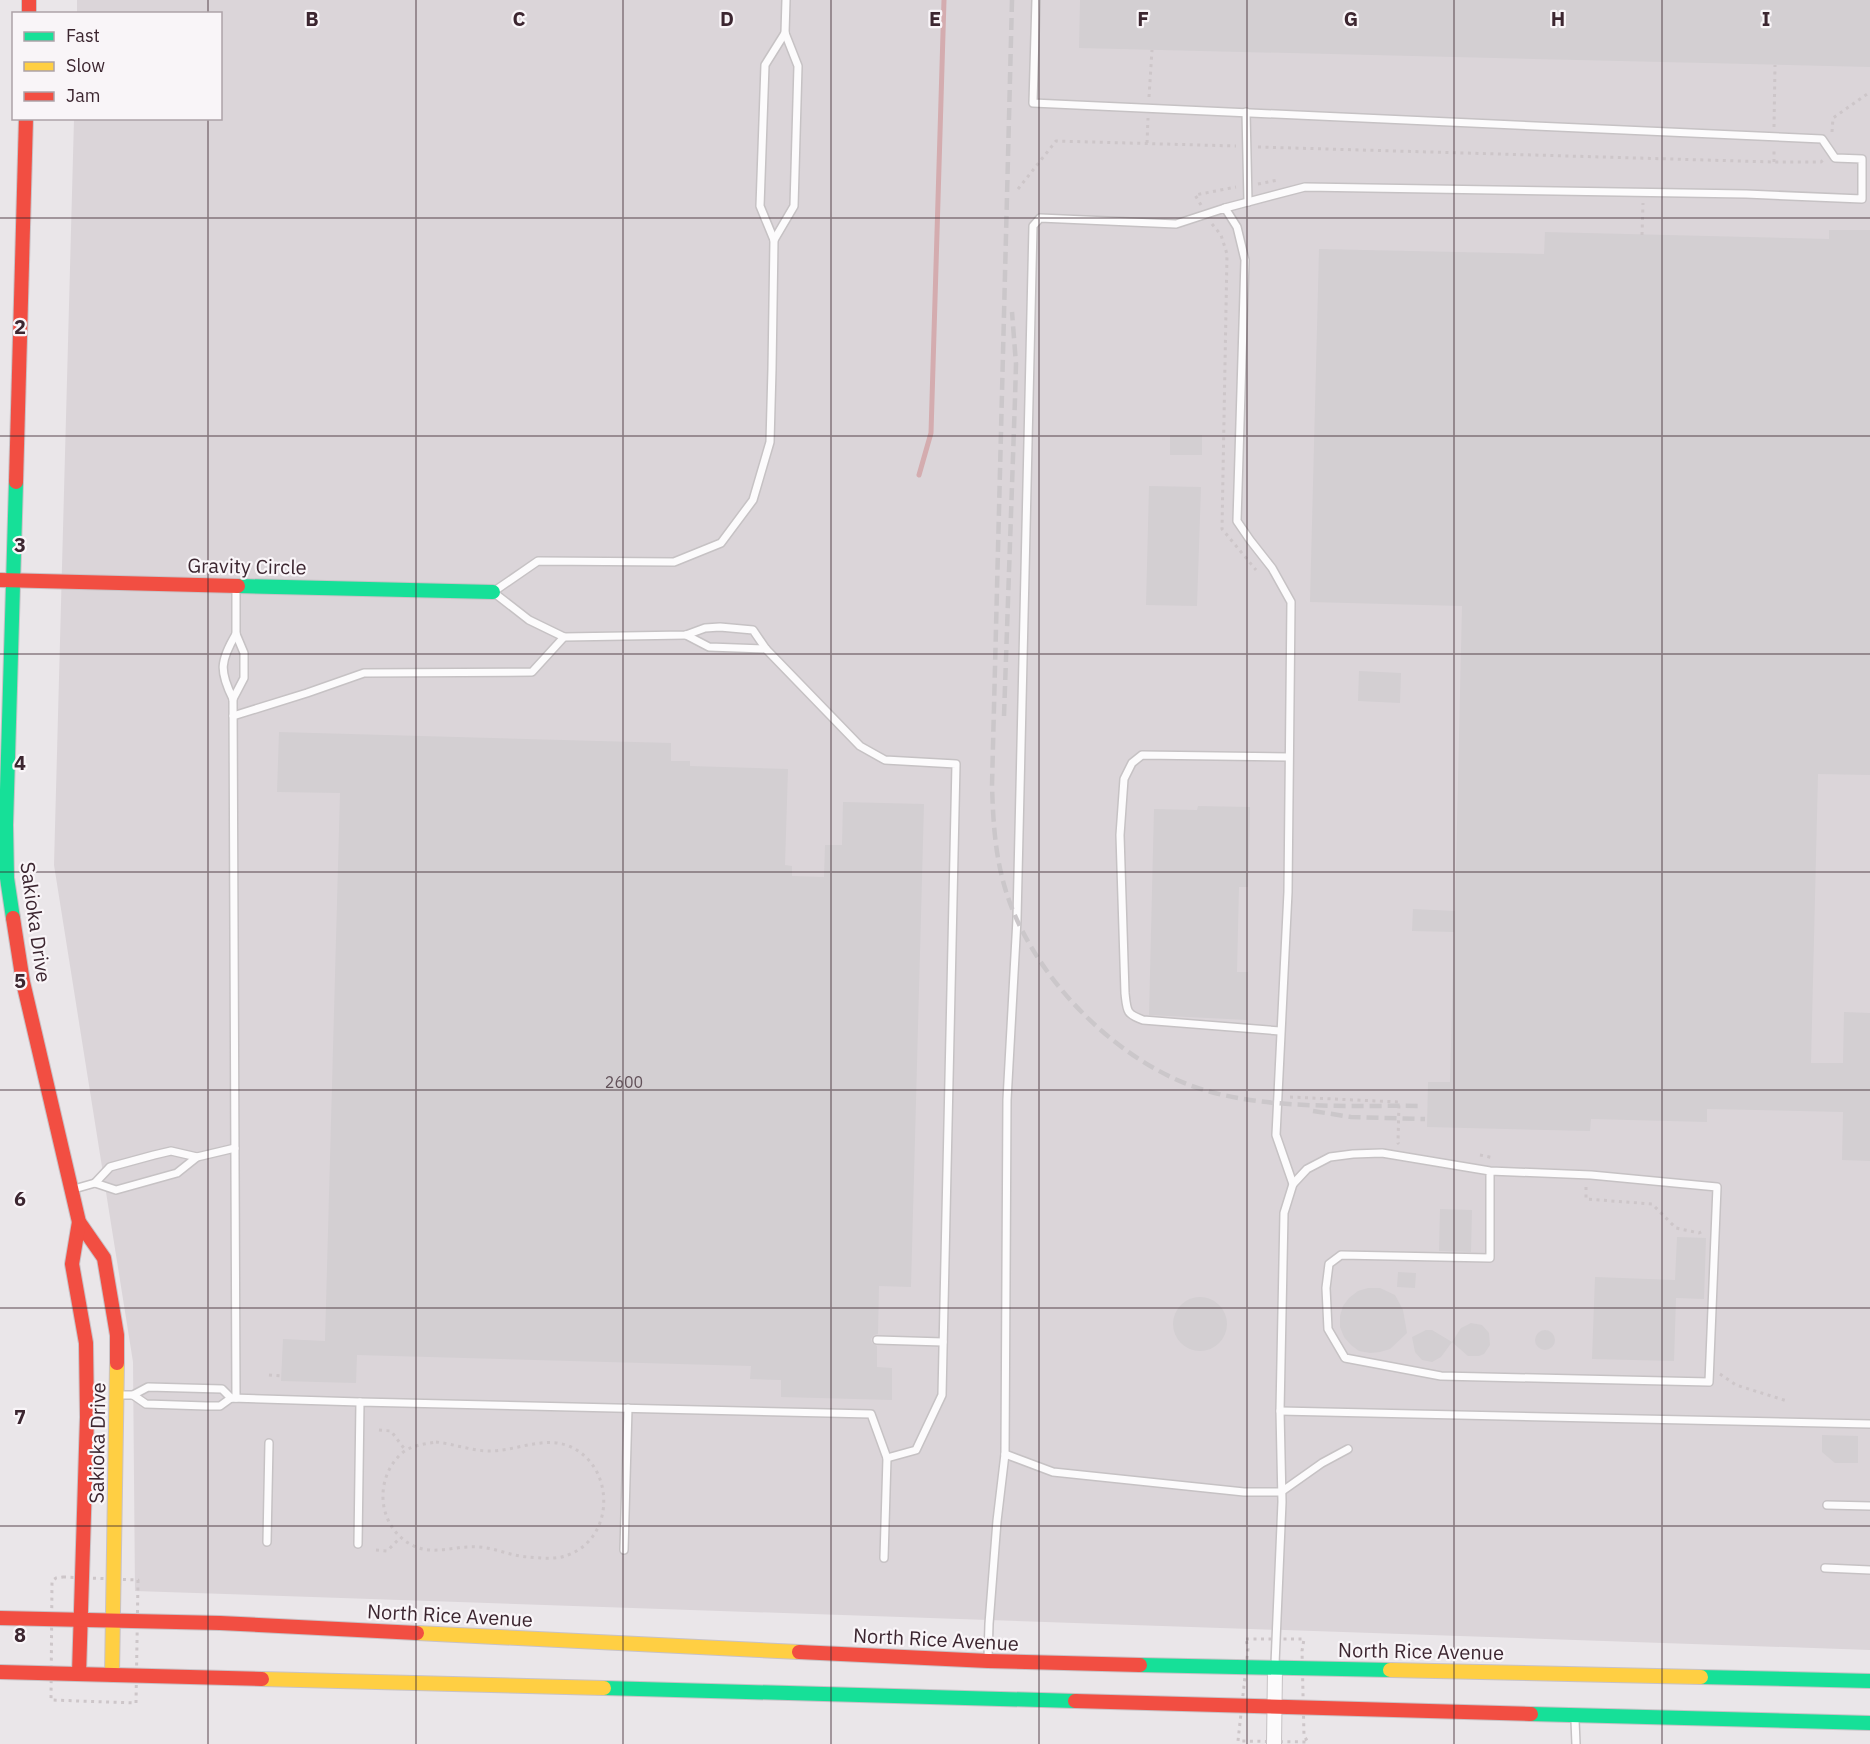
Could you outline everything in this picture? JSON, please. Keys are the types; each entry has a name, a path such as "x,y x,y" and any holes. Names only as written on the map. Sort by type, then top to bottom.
{"main road":[{"name":"Sakioka Drive","path":"26,120 6,580 7,878 23,982 79,1221 104,1258 117,1335 118,1395 112,1675"},
{"name":"Gravity Circle","path":"6,580 493,592"},
{"name":"Sakioka Drive","path":"79,1221 72,1264 86,1343 87,1417 79,1674"},
{"name":"North Rice Avenue","path":"0,1618 220,1623 988,1661 1870,1681"},
{"path":"0,1672 1870,1723"}],"street":[{"path":"1274,1744 1275,1669"}],"lane":[{"path":"774,240 794,206 798,66 785,33 786,0"},
{"path":"988,1661 994,1555 1005,1454 1007,1100 1017,919 1033,226 1040,218 1176,224 1225,208 1305,187 1643,192 1862,199 1862,159 1835,158 1822,139 1033,103 1036,0"},
{"path":"785,33 765,65 760,206 774,240 770,442 753,500 721,543 674,562 537,561 493,592 529,620 564,637 686,635 705,628 753,630 766,649 860,746 885,760 956,764 942,1395 916,1450 887,1458"},
{"path":"1246,112 1248,202"},
{"path":"1225,208 1237,227 1245,260 1237,520 1272,568 1291,602 1288,892 1276,1135 1293,1184"},
{"path":"233,699 244,678 244,653 236,634 236,585"},
{"path":"233,1398 235,1148 233,699 223,679 224,653 236,634"},
{"path":"686,635 709,647 766,649"},
{"path":"233,716 364,673 532,672 564,637"},
{"path":"1280,1031 1143,1020 1126,1010 1120,835 1124,780 1132,763 1142,755 1288,757"},
{"path":"95,1183 116,1190 177,1173 197,1157 235,1148"},
{"path":"72,1190 95,1183 110,1167 154,1155 171,1151 197,1157"},
{"path":"1275,1669 1281,1492 1280,1411 1284,1213 1293,1184 1307,1169 1330,1156 1382,1153 1490,1171 1586,1174 1717,1187 1709,1382 1441,1376 1345,1358 1328,1329 1326,1288 1329,1264 1341,1255 1490,1258 1490,1171"},
{"path":"877,1340 943,1342"},
{"path":"118,1395 133,1395 148,1387 222,1389 233,1398"},
{"path":"133,1395 146,1404 206,1406 220,1406 233,1398 871,1414 887,1458 884,1558"},
{"path":"358,1544 360,1401"},
{"path":"624,1550 628,1408"},
{"path":"1280,1411 1870,1424"},
{"path":"267,1542 268,1443"},
{"path":"1005,1454 1053,1472 1244,1492 1281,1492 1322,1463 1348,1449"},
{"path":"1827,1505 1870,1506"},
{"path":"1825,1568 1870,1570"},
{"path":"1575,1715 1576,1744"}],"path":[{"path":"1774,162 1775,65"},
{"path":"1018,189 1056,141 1821,162 1830,150 1833,118 1870,92"},
{"path":"1257,571 1221,529 1227,254 1221,235 1213,226 1196,195 1289,180"},
{"path":"1642,235 1643,192"},
{"path":"1277,1097 1399,1102 1398,1143 1409,1145"},
{"path":"1474,1155 1502,1159"},
{"path":"1586,1174 1586,1200 1652,1204 1676,1227 1699,1233 1715,1230"},
{"path":"1717,1372 1736,1385 1787,1401"},
{"path":"269,1375 282,1376"},
{"path":"379,1430 391,1431 406,1451"},
{"path":"436,1442 486,1451 508,1450 536,1444 566,1445 589,1460 603,1486 604,1501 598,1528 592,1538 569,1555 560,1557 521,1556 478,1547 434,1551 416,1547 400,1538 386,1520 384,1496 386,1473 406,1451 419,1445 436,1442"},
{"path":"377,1495 384,1496"},
{"path":"375,1550 387,1551 400,1538"}],"shaded area":[{"path":"77,0 1870,0 1870,1650 135,1591 133,1362 54,865 74,120 222,120 222,12 77,12"}],"building":[{"path":"1080,0 1870,0 1870,67 1079,48"},
{"path":"1829,230 1870,230 1870,775 1818,774 1811,1063 1843,1063 1844,1012 1870,1013 1870,1161 1842,1160 1843,1112 1707,1109 1707,1122 1591,1119 1590,1131 1427,1127 1428,1082 1450,1082 1454,932 1412,931 1413,909 1455,911 1462,606 1310,602 1319,249 1544,254 1545,232 1829,239"},
{"path":"1170,435 1202,435 1202,455 1170,455"},
{"path":"1149,486 1201,487 1197,606 1146,605"},
{"path":"1359,671 1401,673 1400,703 1358,701"},
{"path":"279,732 671,743 671,761 690,761 690,766 788,769 785,865 792,866 792,876 824,877 825,845 842,845 843,802 924,804 911,1287 879,1286 878,1334 871,1339 872,1343 877,1346 877,1367 892,1368 892,1400 781,1397 781,1380 750,1379 751,1366 357,1355 356,1383 281,1381 283,1339 325,1341 340,793 277,792"},
{"path":"1198,806 1250,807 1248,887 1239,887 1237,972 1248,972 1247,1020 1149,1015 1154,809 1197,810"},
{"path":"1440,1209 1472,1210 1471,1252 1439,1251"},
{"path":"1677,1237 1706,1238 1704,1299 1676,1298 1674,1361 1592,1359 1595,1277 1675,1280"},
{"path":"1398,1272 1416,1273 1415,1288 1397,1287"},
{"path":"1380,1288 1395,1295 1403,1310 1407,1333 1390,1349 1380,1352 1359,1351 1344,1337 1340,1327 1343,1306 1358,1291"},
{"path":"1200,1297 1210,1299 1219,1305 1225,1314 1227,1324 1225,1334 1219,1343 1210,1349 1200,1351 1190,1349 1181,1343 1175,1334 1173,1324 1175,1314 1181,1305 1190,1299"},
{"path":"1471,1323 1482,1325 1489,1333 1490,1345 1484,1354 1468,1356 1452,1342 1461,1328"},
{"path":"1426,1330 1432,1330 1452,1342 1441,1357 1432,1362 1422,1360 1415,1352 1412,1337"},
{"path":"1545,1330 1552,1333 1555,1340 1552,1347 1545,1350 1538,1347 1535,1340 1538,1333"},
{"path":"1822,1435 1858,1436 1858,1463 1835,1463 1822,1452"}],"waterway":[{"path":"919,475 931,433 944,0"}],"railway":[{"path":"1012,0 992,785 995,837 1005,888 1018,921 1036,954 1058,985 1084,1014 1144,1063 1177,1080 1237,1098 1290,1104 1423,1106"},
{"path":"1004,716 1016,364 1012,312"},
{"path":"1313,1111 1351,1117 1425,1119"}],"traffic: fast":[{"path":"13,918 7,878 6,825 16,482"},
{"path":"238,586 493,592"},
{"path":"1140,1665 1390,1670"},
{"path":"1701,1677 1870,1681"},
{"path":"604,1688 1075,1701"},
{"path":"1531,1714 1870,1723"}],"traffic: slow":[{"path":"112,1675 117,1363"},
{"path":"417,1633 799,1652"},
{"path":"1390,1670 1701,1677"},
{"path":"262,1679 604,1688"}],"traffic: jam":[{"path":"29,0 29,12"},
{"path":"16,482 26,120"},
{"path":"0,580 238,586"},
{"path":"13,918 23,982 79,1222 104,1258 117,1335 117,1363"},
{"path":"79,1222 72,1264 86,1343 87,1417 79,1674"},
{"path":"0,1618 220,1623 417,1633"},
{"path":"799,1652 1140,1665"},
{"path":"0,1672 262,1679"},
{"path":"1075,1701 1531,1714"}]}
